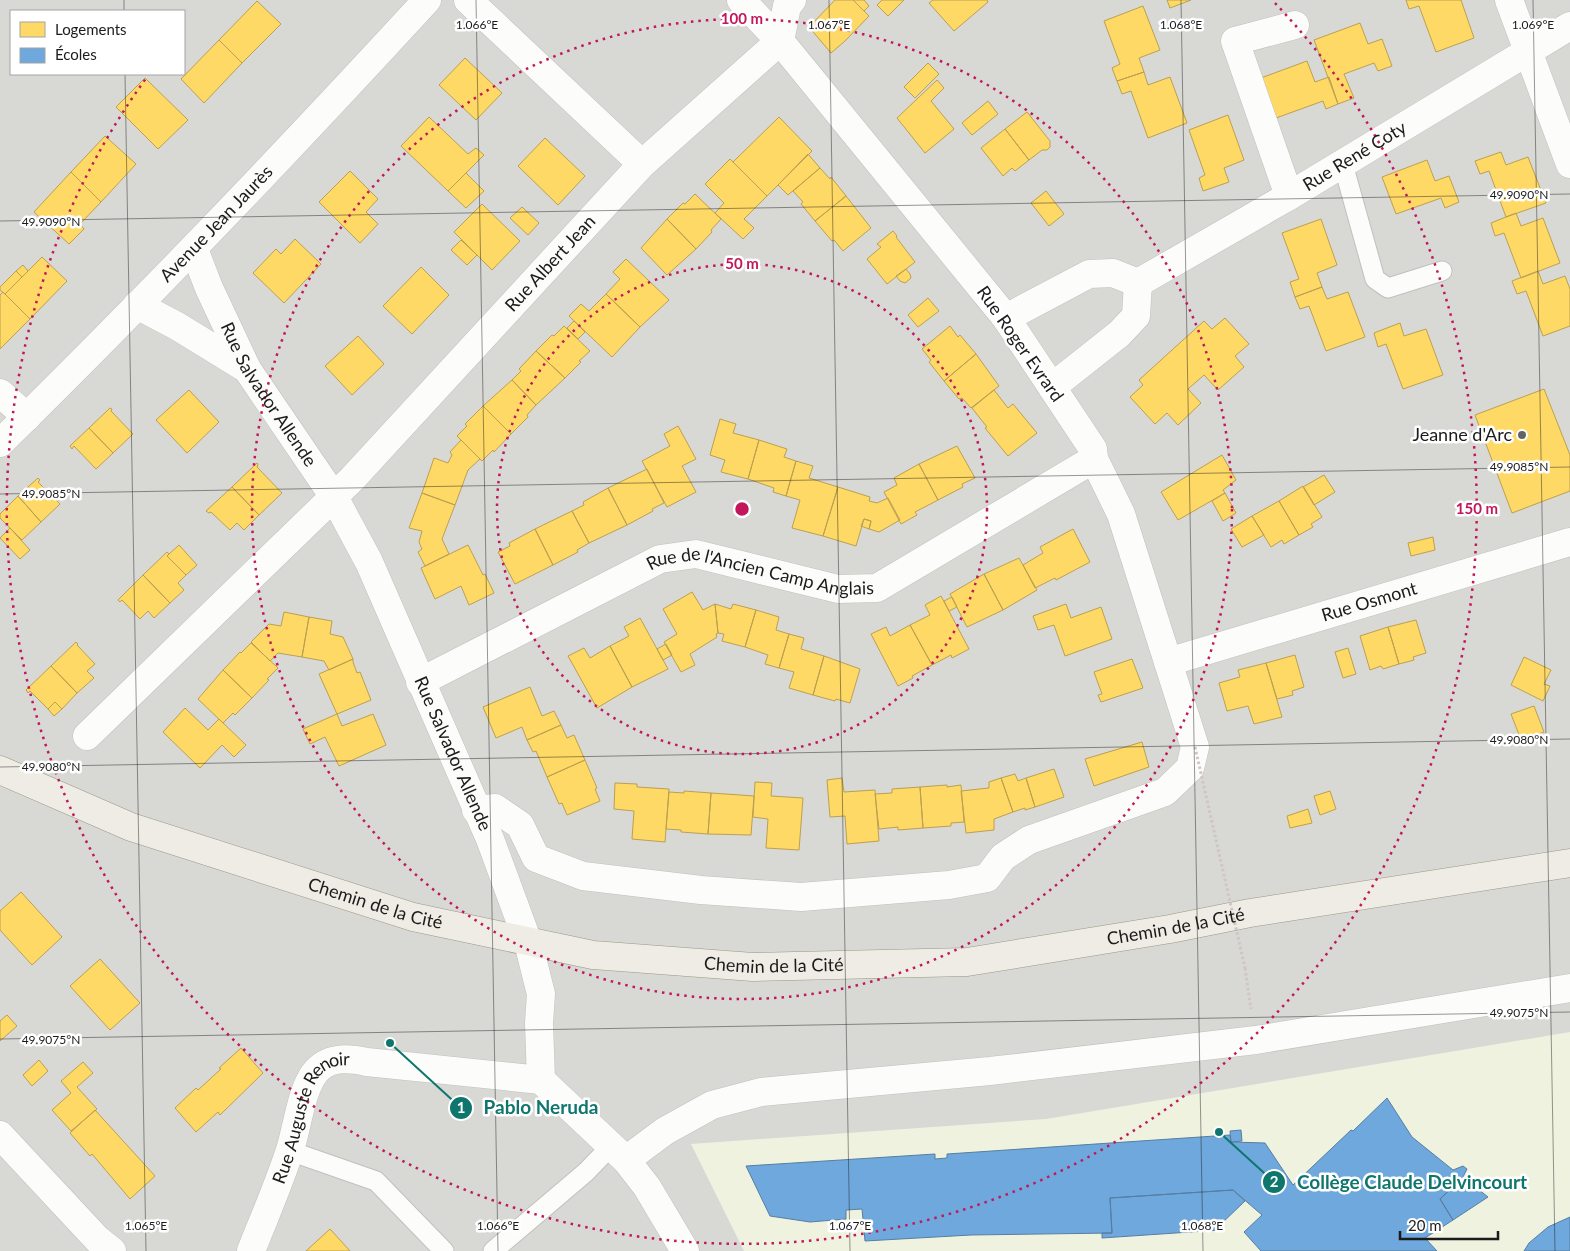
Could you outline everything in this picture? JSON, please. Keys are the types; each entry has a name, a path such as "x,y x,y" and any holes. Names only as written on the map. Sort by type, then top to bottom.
{"main road":[{"name":"Chemin de la Cité","path":"0,770 131,827 413,916 593,955 753,967 967,962 1170,929 1250,913 1570,863"}],"street":[{"name":"Avenue Jean Jaurès","path":"0,443 194,249 364,70 426,0"},
{"path":"468,0 642,164"},
{"name":"Rue Roger Evrard","path":"741,0 780,42 1006,318 1093,449 1094,459 1121,514 1196,747"},
{"path":"780,42 787,6 792,0"},
{"path":"1509,0 1570,164"},
{"path":"1289,196 1235,41 1295,25"},
{"name":"Rue René Coty","path":"1138,283 1343,164 1570,26"},
{"name":"Rue Albert Jean","path":"87,736 334,497 642,164 780,42"},
{"name":"Rue Salvador Allende","path":"194,249 209,288 247,369 334,497 369,562 490,839 528,942 541,994 539,1023 541,1080"},
{"path":"1006,318 1089,274 1112,273 1138,283 1136,316 1119,334 1052,387"},
{"path":"137,305 177,326 247,369"},
{"path":"0,393 26,417"},
{"name":"Rue de l'Ancien Camp Anglais","path":"420,682 660,559 696,554 838,589 877,588 1094,459"},
{"name":"Rue Osmont","path":"1168,662 1570,542"},
{"path":"476,810 495,808 520,825 536,858 583,876 701,890 800,897 949,885 987,878 1003,857 1029,840 1165,792 1190,768 1196,747"},
{"path":"619,1153 665,1131 712,1105 761,1092 990,1071 1256,1040 1570,988"},
{"name":"Rue Auguste Renoir","path":"251,1251 290,1151 307,1088 315,1073 330,1061 348,1058 367,1062 541,1080"},
{"path":"541,1080 619,1153 647,1187 685,1251"},
{"path":"0,1135 96,1239 112,1251"}],"lane":[{"path":"1343,164 1375,279 1388,288 1442,272"},
{"path":"290,1151 376,1181 444,1251"},
{"path":"493,1251 586,1172 619,1153"}],"path":[{"path":"1196,747 1246,968 1256,1040"}],"shaded area":[{"path":"0,0 1570,0 1570,1251 0,1251"},
{"path":"1570,1032 1570,1251 744,1251 691,1144 1046,1119"}],"building: Logements":[{"path":"835,0 853,0 869,16 831,53 809,27"},
{"path":"853,0 864,0 869,6 864,11"},
{"path":"882,0 904,0 888,16 877,5"},
{"path":"933,0 987,0 988,2 954,31 929,3"},
{"path":"1167,0 1191,0 1170,8"},
{"path":"1406,0 1461,0 1474,38 1436,52 1419,6 1409,9"},
{"path":"257,1 281,24 242,63 219,40"},
{"path":"1143,6 1160,50 1139,58 1144,72 1117,81 1112,68 1120,64 1104,21"},
{"path":"1360,23 1368,44 1382,39 1392,66 1378,71 1374,63 1344,74 1354,98 1338,104 1314,40"},
{"path":"219,40 242,63 204,103 181,79"},
{"path":"465,58 502,93 476,120 439,85"},
{"path":"1307,61 1315,82 1329,77 1338,104 1326,109 1323,101 1276,118 1261,78"},
{"path":"928,63 939,74 915,98 904,87"},
{"path":"1144,72 1148,85 1170,77 1187,123 1148,138 1131,91 1122,94 1117,81"},
{"path":"145,78 188,120 158,149 116,107"},
{"path":"937,80 944,88 931,101 954,129 925,153 897,118"},
{"path":"988,101 998,114 972,135 962,123"},
{"path":"1027,112 1050,141 1050,147 1047,150 1042,150 1029,160 1005,129"},
{"path":"1228,115 1244,160 1224,168 1229,182 1203,191 1199,178 1205,175 1189,130"},
{"path":"429,117 468,154 476,148 484,155 448,191 401,146"},
{"path":"779,117 812,151 767,196 733,162"},
{"path":"1005,129 1029,160 1015,171 1012,168 1003,176 981,148"},
{"path":"105,136 136,164 101,202 71,172"},
{"path":"545,138 585,176 558,205 518,166"},
{"path":"1501,152 1506,165 1528,157 1546,203 1506,217 1489,171 1480,174 1475,161"},
{"path":"808,154 820,168 788,195 778,185"},
{"path":"730,159 767,196 744,219 754,228 743,239 715,213 724,203 705,184"},
{"path":"1427,160 1435,181 1449,176 1459,202 1445,208 1441,198 1396,214 1382,177"},
{"path":"820,168 830,179 831,177 846,196 815,221 801,204 803,202 793,191"},
{"path":"350,171 378,199 366,212 378,224 360,243 319,202"},
{"path":"71,172 101,202 80,224 84,229 69,244 34,212"},
{"path":"466,173 484,191 466,208 448,191"},
{"path":"1046,191 1064,214 1049,226 1031,203"},
{"path":"695,194 721,219 696,249 667,219"},
{"path":"846,196 871,228 843,251 815,221"},
{"path":"482,204 520,241 492,270 454,232"},
{"path":"522,207 539,223 528,235 510,218"},
{"path":"1516,213 1521,226 1543,218 1560,263 1521,278 1504,233 1495,236 1491,223"},
{"path":"667,219 696,249 667,275 641,248"},
{"path":"1321,219 1337,265 1317,273 1322,287 1295,297 1290,282 1299,279 1282,233"},
{"path":"893,231 915,262 887,284 867,259 881,247 877,244"},
{"path":"295,239 321,264 284,303 253,273 276,249 281,254"},
{"path":"461,240 477,255 467,265 451,250"},
{"path":"42,257 67,281 30,319 5,294"},
{"path":"626,259 669,300 640,327 606,294 620,279 613,272"},
{"path":"23,265 28,271 22,277 16,271"},
{"path":"421,267 449,295 412,334 383,306"},
{"path":"906,269 911,278 905,283 896,276"},
{"path":"16,271 22,277 5,294 0,290 0,287"},
{"path":"1538,271 1543,284 1565,276 1570,289 1570,326 1543,336 1526,291 1517,294 1512,281"},
{"path":"1322,287 1327,299 1348,292 1365,337 1326,351 1309,306 1300,309 1295,297"},
{"path":"3,292 30,319 0,349 0,295"},
{"path":"606,294 640,327 612,357 569,316 581,304 589,311"},
{"path":"928,298 939,311 918,327 908,315"},
{"path":"1225,318 1249,344 1235,356 1244,367 1218,390 1204,375 1188,389 1201,403 1178,425 1167,413 1155,424 1130,397 1143,385 1139,380 1204,321 1212,329"},
{"path":"574,321 585,332 578,339 567,328"},
{"path":"1400,323 1404,336 1426,329 1443,375 1403,389 1386,344 1378,347 1374,333"},
{"path":"564,326 590,351 565,378 536,351"},
{"path":"950,326 958,337 960,335 976,354 944,381 929,362 931,360 922,349"},
{"path":"358,336 384,364 352,395 325,366"},
{"path":"536,351 565,378 536,405 512,380 521,371 519,369"},
{"path":"976,354 999,386 971,408 962,398 959,399 944,381"},
{"path":"512,380 536,405 527,415 528,417 511,434 483,406"},
{"name":"Jeanne d'Arc","path":"1544,389 1570,455 1570,491 1512,513 1475,415"},
{"path":"189,390 219,422 187,453 156,420"},
{"path":"994,390 1008,408 1013,404 1037,433 1008,456 985,428 987,427 972,408"},
{"path":"483,406 511,434 494,452 493,450 482,461 457,436 467,426 465,424"},
{"path":"110,408 133,434 113,453 89,428"},
{"path":"720,419 736,424 733,433 759,440 748,479 721,472 725,460 710,455"},
{"path":"678,426 696,459 682,466 696,492 667,507 642,461 670,446 664,434"},
{"path":"89,428 113,453 96,469 74,446 72,449 70,446"},
{"path":"461,440 480,459 468,470 455,505 422,493 434,458 448,463 452,455 450,452"},
{"path":"759,440 787,449 784,457 796,461 786,496 773,492 774,488 748,479"},
{"path":"957,446 975,478 962,484 963,487 938,500 919,464"},
{"path":"1222,455 1236,480 1223,490 1225,493 1178,520 1161,492"},
{"path":"796,461 813,466 809,478 838,487 823,536 792,528 800,500 786,496"},
{"path":"257,463 257,467 282,493 259,515 232,487"},
{"path":"919,464 938,500 915,512 917,515 901,524 884,492 897,485 894,478"},
{"path":"647,469 664,503 627,525 608,488"},
{"path":"1324,475 1335,492 1314,505 1303,487"},
{"path":"38,478 40,480 38,482 60,504 41,522 18,496"},
{"path":"1303,486 1322,517 1311,524 1313,527 1299,535 1279,501"},
{"path":"232,487 259,515 244,530 237,523 230,530 211,512 206,511"},
{"path":"838,487 870,497 869,501 877,503 888,498 900,520 879,532 869,529 871,521 864,519 856,546 823,536"},
{"path":"608,488 627,525 589,543 572,511 584,505 583,502"},
{"path":"422,493 455,505 442,539 449,554 425,566 418,552 422,549 419,542 422,531 409,528"},
{"path":"1225,493 1236,513 1223,521 1212,501"},
{"path":"18,496 41,522 22,540 0,518 0,514"},
{"path":"1279,501 1299,535 1284,544 1282,540 1271,547 1252,516"},
{"path":"572,511 589,543 577,550 578,552 553,565 535,529"},
{"path":"1252,516 1264,535 1242,547 1231,529"},
{"path":"864,519 871,521 869,529 861,526"},
{"path":"10,528 30,550 20,559 0,538"},
{"path":"535,529 553,565 515,584 498,552 510,546 509,543"},
{"path":"1073,529 1090,562 1056,580 1055,578 1035,588 1023,565 1043,553 1040,547"},
{"path":"1433,537 1435,550 1411,556 1408,543"},
{"path":"179,545 197,565 186,575 167,556"},
{"path":"468,545 494,593 469,605 461,586 435,599 421,568"},
{"path":"167,552 169,554 167,556 186,575 178,583 184,590 170,603 143,575"},
{"path":"1019,558 1037,590 1003,610 984,574"},
{"path":"984,574 1003,610 967,627 950,594"},
{"path":"143,575 170,603 154,618 148,611 140,619 122,600 120,602 118,600"},
{"path":"692,592 703,610 715,604 718,633 716,634 717,637 690,654 695,665 681,672 664,642 677,634 663,609"},
{"path":"941,596 969,649 952,658 951,655 932,665 910,625 930,615 925,605"},
{"path":"952,597 957,607 949,611 944,601"},
{"path":"715,604 731,609 733,604 756,610 745,647 722,641 724,634 718,633"},
{"path":"1066,604 1071,618 1101,607 1112,639 1065,656 1054,625 1038,630 1033,616"},
{"path":"756,610 779,617 776,630 789,634 779,668 765,664 768,655 745,647"},
{"path":"284,612 309,617 302,657 278,653 270,661 251,642 269,624 281,626"},
{"path":"309,617 332,621 330,634 343,637 353,659 329,670 324,661 302,657"},
{"path":"640,618 668,669 632,687 610,646 629,636 624,627"},
{"path":"1416,620 1426,653 1413,657 1414,660 1399,664 1388,627"},
{"path":"910,625 932,665 898,686 871,634 886,627 890,636"},
{"path":"1388,627 1399,664 1383,669 1381,666 1370,670 1360,636"},
{"path":"789,634 804,638 801,649 824,656 813,695 789,688 794,672 779,668"},
{"path":"76,642 95,664 87,671 94,678 77,693 51,666"},
{"path":"251,643 278,668 252,698 223,670"},
{"path":"666,644 672,655 663,660 657,649"},
{"path":"610,646 632,687 597,708 568,656 584,648 590,658"},
{"path":"1348,648 1356,674 1343,678 1335,652"},
{"path":"1295,655 1304,687 1292,691 1293,695 1277,699 1266,663"},
{"path":"824,656 860,669 850,703 813,695"},
{"path":"1524,657 1551,670 1544,684 1550,686 1543,701 1511,685"},
{"path":"353,659 357,673 360,672 371,700 337,714 319,674"},
{"path":"1132,659 1143,688 1101,702 1098,695 1102,694 1094,672"},
{"path":"1266,663 1282,717 1254,724 1248,706 1227,711 1219,683 1240,677 1238,670"},
{"path":"51,666 77,693 62,709 55,702 48,709 30,691 28,693 26,690"},
{"path":"223,670 252,698 235,715 233,713 223,723 198,699"},
{"path":"530,687 542,716 554,711 561,725 527,740 522,727 496,738 483,707"},
{"path":"55,702 62,709 54,716 48,709"},
{"path":"1534,706 1544,732 1521,740 1511,714"},
{"path":"185,708 208,730 219,719 246,745 234,757 222,745 200,768 163,732"},
{"path":"337,714 342,726 373,714 386,745 339,766 325,737 310,744 303,729"},
{"path":"561,725 567,738 574,735 585,760 547,777 536,751 533,752 527,740"},
{"path":"1142,742 1149,767 1094,786 1085,759"},
{"path":"585,760 597,788 595,789 600,801 567,815 562,803 559,804 547,777"},
{"path":"1054,769 1064,797 1035,807 1026,778"},
{"path":"1015,774 1018,781 1026,778 1035,807 1013,812 1001,778"},
{"path":"842,778 844,792 875,790 879,841 847,844 845,816 830,817 827,780"},
{"path":"1001,778 1013,812 994,819 994,830 966,833 961,791 989,788 989,782"},
{"path":"755,782 772,783 771,796 803,798 799,850 766,848 768,819 753,817"},
{"path":"615,783 637,784 637,787 669,789 665,842 632,839 634,811 614,809"},
{"path":"947,785 947,787 961,785 964,822 951,823 951,826 923,828 920,787"},
{"path":"920,787 923,828 898,830 898,827 879,829 875,794 892,793 892,789"},
{"path":"684,791 711,793 708,834 666,829 669,792 684,793"},
{"path":"1330,791 1336,809 1320,815 1314,796"},
{"path":"711,793 754,796 751,835 708,834"},
{"path":"1308,809 1312,823 1290,828 1287,816"},
{"path":"21,892 62,937 32,965 0,930 0,911"},
{"path":"100,959 140,1003 110,1030 70,986"},
{"path":"7,1015 17,1026 0,1041 0,1021"},
{"path":"241,1048 263,1073 220,1115 218,1112 196,1132 175,1108 196,1088 198,1090"},
{"path":"39,1060 48,1071 32,1086 23,1075"},
{"path":"83,1062 93,1073 77,1087 97,1109 71,1131 52,1110 71,1093 61,1081"},
{"path":"95,1110 155,1176 130,1199 92,1154 90,1156 70,1133"},
{"path":"330,1229 350,1251 306,1251"}],"building: Écoles":[{"path":"1387,1098 1412,1137 1453,1170 1463,1166 1467,1169 1463,1177 1440,1199 1453,1220 1425,1238 1437,1251 1261,1251 1244,1232 1262,1215 1233,1190 1110,1198 1112,1233 971,1235 865,1241 862,1209 846,1210 846,1219 810,1222 770,1216 746,1166 935,1154 935,1159 947,1158 947,1154 1230,1135 1231,1142 1265,1143 1293,1185"},
{"path":"1241,1130 1242,1141 1231,1142 1230,1131"},
{"path":"1463,1177 1488,1197 1453,1220 1440,1199"},
{"path":"1233,1190 1245,1201 1220,1225 1220,1230 1102,1238 1102,1233 1112,1233 1110,1198"},
{"path":"1570,1217 1570,1251 1524,1251 1529,1243 1548,1227"}],"place":[{"name":"Jeanne d'Arc","path":"1522,435"},
{"name":"Pablo Neruda","path":"390,1043"},
{"name":"Collège Claude Delvincourt","path":"1219,1132"}]}
